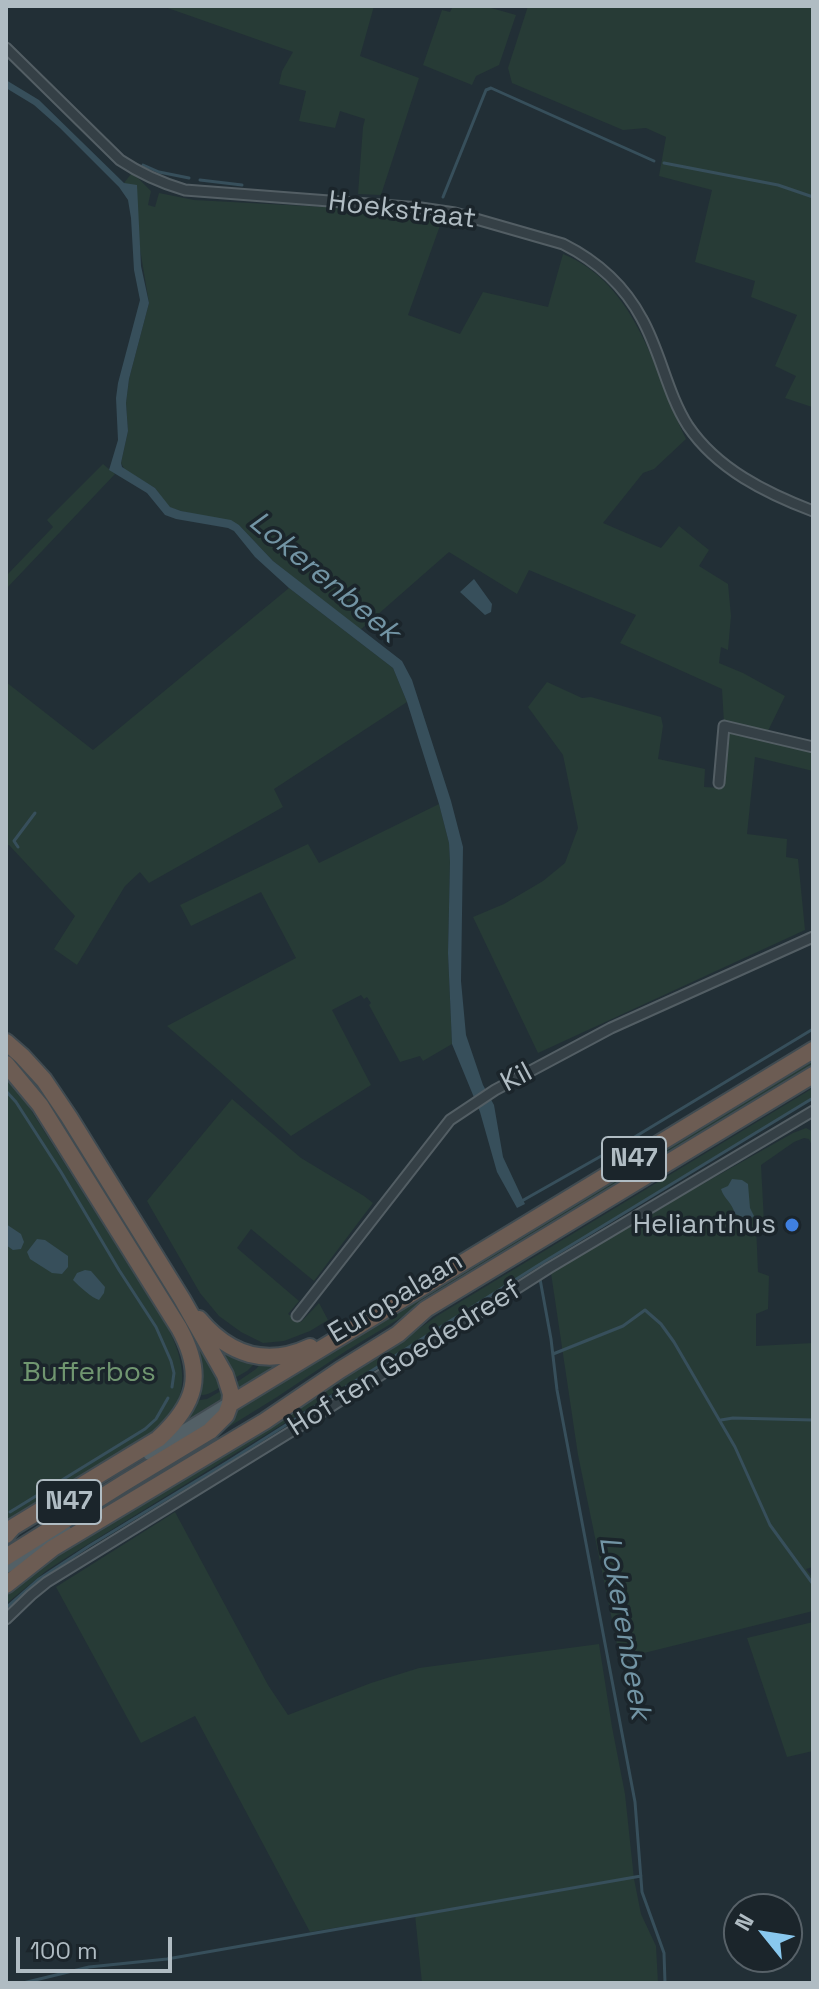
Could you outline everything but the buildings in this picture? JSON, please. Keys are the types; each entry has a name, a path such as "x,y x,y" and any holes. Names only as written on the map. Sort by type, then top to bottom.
{"highway":[{"path":"6,1042 44,1080 69,1117 182,1299 225,1375 231,1394 226,1415 210,1431 6,1557"},
{"name":"Europalaan","path":"230,1404 813,1050"},
{"path":"6,1064 40,1105 170,1314 188,1344 193,1367 192,1390 185,1410 167,1431 143,1449 13,1527 6,1537"},
{"name":"Europalaan","path":"426,1309 813,1075"},
{"path":"182,1299 210,1332 244,1353 278,1357 335,1341"},
{"path":"6,1585 61,1543 265,1421 398,1334 426,1309"}],"main road":[{"name":"Europalaan","path":"6,1566 183,1463 426,1309"},
{"name":"Europalaan","path":"6,1537 230,1404"}],"street":[{"name":"Hoekstraat","path":"6,48 120,160 157,182 185,190 447,211 563,244 579,252 621,286 643,320 687,424 708,450 759,487 813,511"},
{"path":"719,783 724,726 813,747"},
{"name":"Kil","path":"297,1316 450,1120 488,1095 611,1028 813,937"},
{"name":"Hof ten Goededreef","path":"6,1619 47,1582 549,1268 813,1111"}],"green space":[{"path":"162,6 374,6 360,56 419,78 381,195 358,194 365,119 340,111 335,128 299,121 306,91 279,84 282,71 293,52"},
{"path":"453,6 484,6 516,15 499,65 476,76 472,85 423,65 442,10 450,12"},
{"path":"528,6 813,6 812,407 785,398 796,376 775,366 797,315 751,297 755,281 695,262 712,190 659,176 666,137 646,128 623,130 512,83 508,68"},
{"path":"131,174 151,191 148,205 155,207 159,193 194,200 343,208 442,220 408,315 460,334 483,292 548,307 563,254 588,268 609,286 641,333 686,439 654,469 643,473 603,523 661,548 679,526 709,550 699,566 728,584 731,616 728,650 721,647 719,663 785,696 767,733 724,723 722,689 620,643 636,615 529,570 517,594 449,552 360,630 273,561 239,525 169,507 155,488 125,470 121,463 128,431 126,403 129,379 149,303 139,243 124,183"},
{"path":"103,464 115,474 6,589 6,576 53,527 47,520"},
{"path":"289,588 393,668 407,702 274,789 283,807 149,883 140,872 125,886 77,965 54,949 75,916 9,845 6,846 6,682 93,750"},
{"path":"547,682 582,698 591,697 661,717 663,726 658,759 705,769 704,787 722,788 728,733 813,751 813,771 755,757 747,834 787,839 786,857 798,859 805,930 538,1053 473,917 504,904 543,881 565,863 578,828 563,755 528,707"},
{"path":"439,804 449,843 448,953 452,1044 423,1061 420,1056 400,1062 367,997 364,999 361,995 332,1010 371,1085 291,1136 167,1026 296,958 261,892 191,926 180,905 308,844 319,863"},
{"path":"6,1047 17,1056 60,1115 225,1384 214,1391 196,1394 198,1373 6,1057"},
{"path":"813,1057 813,1068 346,1351 219,1433 234,1409"},
{"name":"Bufferbos","path":"6,1075 168,1328 177,1348 182,1382 173,1410 150,1436 6,1521"},
{"path":"813,1088 813,1097 69,1556 6,1604 6,1595 63,1550 437,1316"},
{"path":"232,1099 301,1158 373,1203 314,1281 251,1229 237,1248 299,1301 288,1314 301,1322 319,1303 328,1320 284,1341 263,1343 219,1316 200,1293 147,1201"},
{"path":"806,1128 812,1131 813,1148 809,1139 804,1138 761,1165 764,1222 756,1224 758,1272 769,1276 768,1309 756,1314 756,1346 813,1343 813,1567 806,1569 813,1578 813,1611 628,1657 623,1655 617,1644 578,1455 551,1273 685,1194"},
{"path":"209,1338 257,1361 233,1379"},
{"path":"289,1359 236,1392 234,1384 262,1362"},
{"path":"226,1388 226,1399 181,1426 194,1401 207,1399"},
{"path":"175,1512 268,1685 288,1715 419,1668 599,1644 625,1794 634,1879 641,1914 656,1946 658,1983 422,1983 415,1915 310,1932 195,1716 141,1743 56,1587"},
{"path":"813,1622 813,1751 787,1757 747,1638"}],"water":[{"path":"6,80 39,100 124,183 137,185 141,266 149,303 129,379 126,403 128,431 122,467 155,488 170,507 231,520 239,525 273,561 402,661 412,680 463,847 461,981 466,1035 483,1085 494,1105 503,1157 525,1204 517,1208 497,1172 480,1112 452,1044 448,953 449,843 407,702 393,668 289,588 255,557 234,531 165,515 147,493 109,470 118,440 118,383 140,300 128,200 60,128 34,105 6,88"},
{"path":"474,579 492,604 491,612 485,615 460,592"},
{"path":"732,1179 748,1184 750,1208 754,1216 750,1220 735,1214 722,1192 721,1189 728,1186"},
{"path":"6,1224 21,1234 24,1242 21,1249 13,1250 6,1245"},
{"path":"37,1239 45,1240 68,1256 68,1267 62,1274 52,1273 30,1259 27,1252"},
{"path":"91,1271 105,1287 99,1300 73,1280 77,1273"}],"waterway":[{"path":"443,197 486,90 491,88 654,161"},
{"path":"664,163 778,185 813,197"},
{"path":"143,165 189,178"},
{"path":"200,180 242,185"},
{"path":"18,847 14,841 35,813"},
{"path":"520,1202 813,1029"},
{"path":"6,1091 61,1172 156,1327 171,1361 174,1373 172,1387"},
{"path":"6,1608 39,1579 89,1546 813,1098"},
{"name":"Lokerenbeek","path":"540,1279 557,1390 635,1802 642,1892 664,1953 665,1983"},
{"path":"553,1354 623,1326 645,1310 661,1324 735,1447 770,1525 813,1584"},
{"path":"10,1512 145,1429 156,1419 168,1398"},
{"path":"721,1420 813,1420"},
{"path":"23,1983 89,1967 167,1959 641,1876"}],"place":[{"name":"Helianthus","path":"792,1225"}]}
